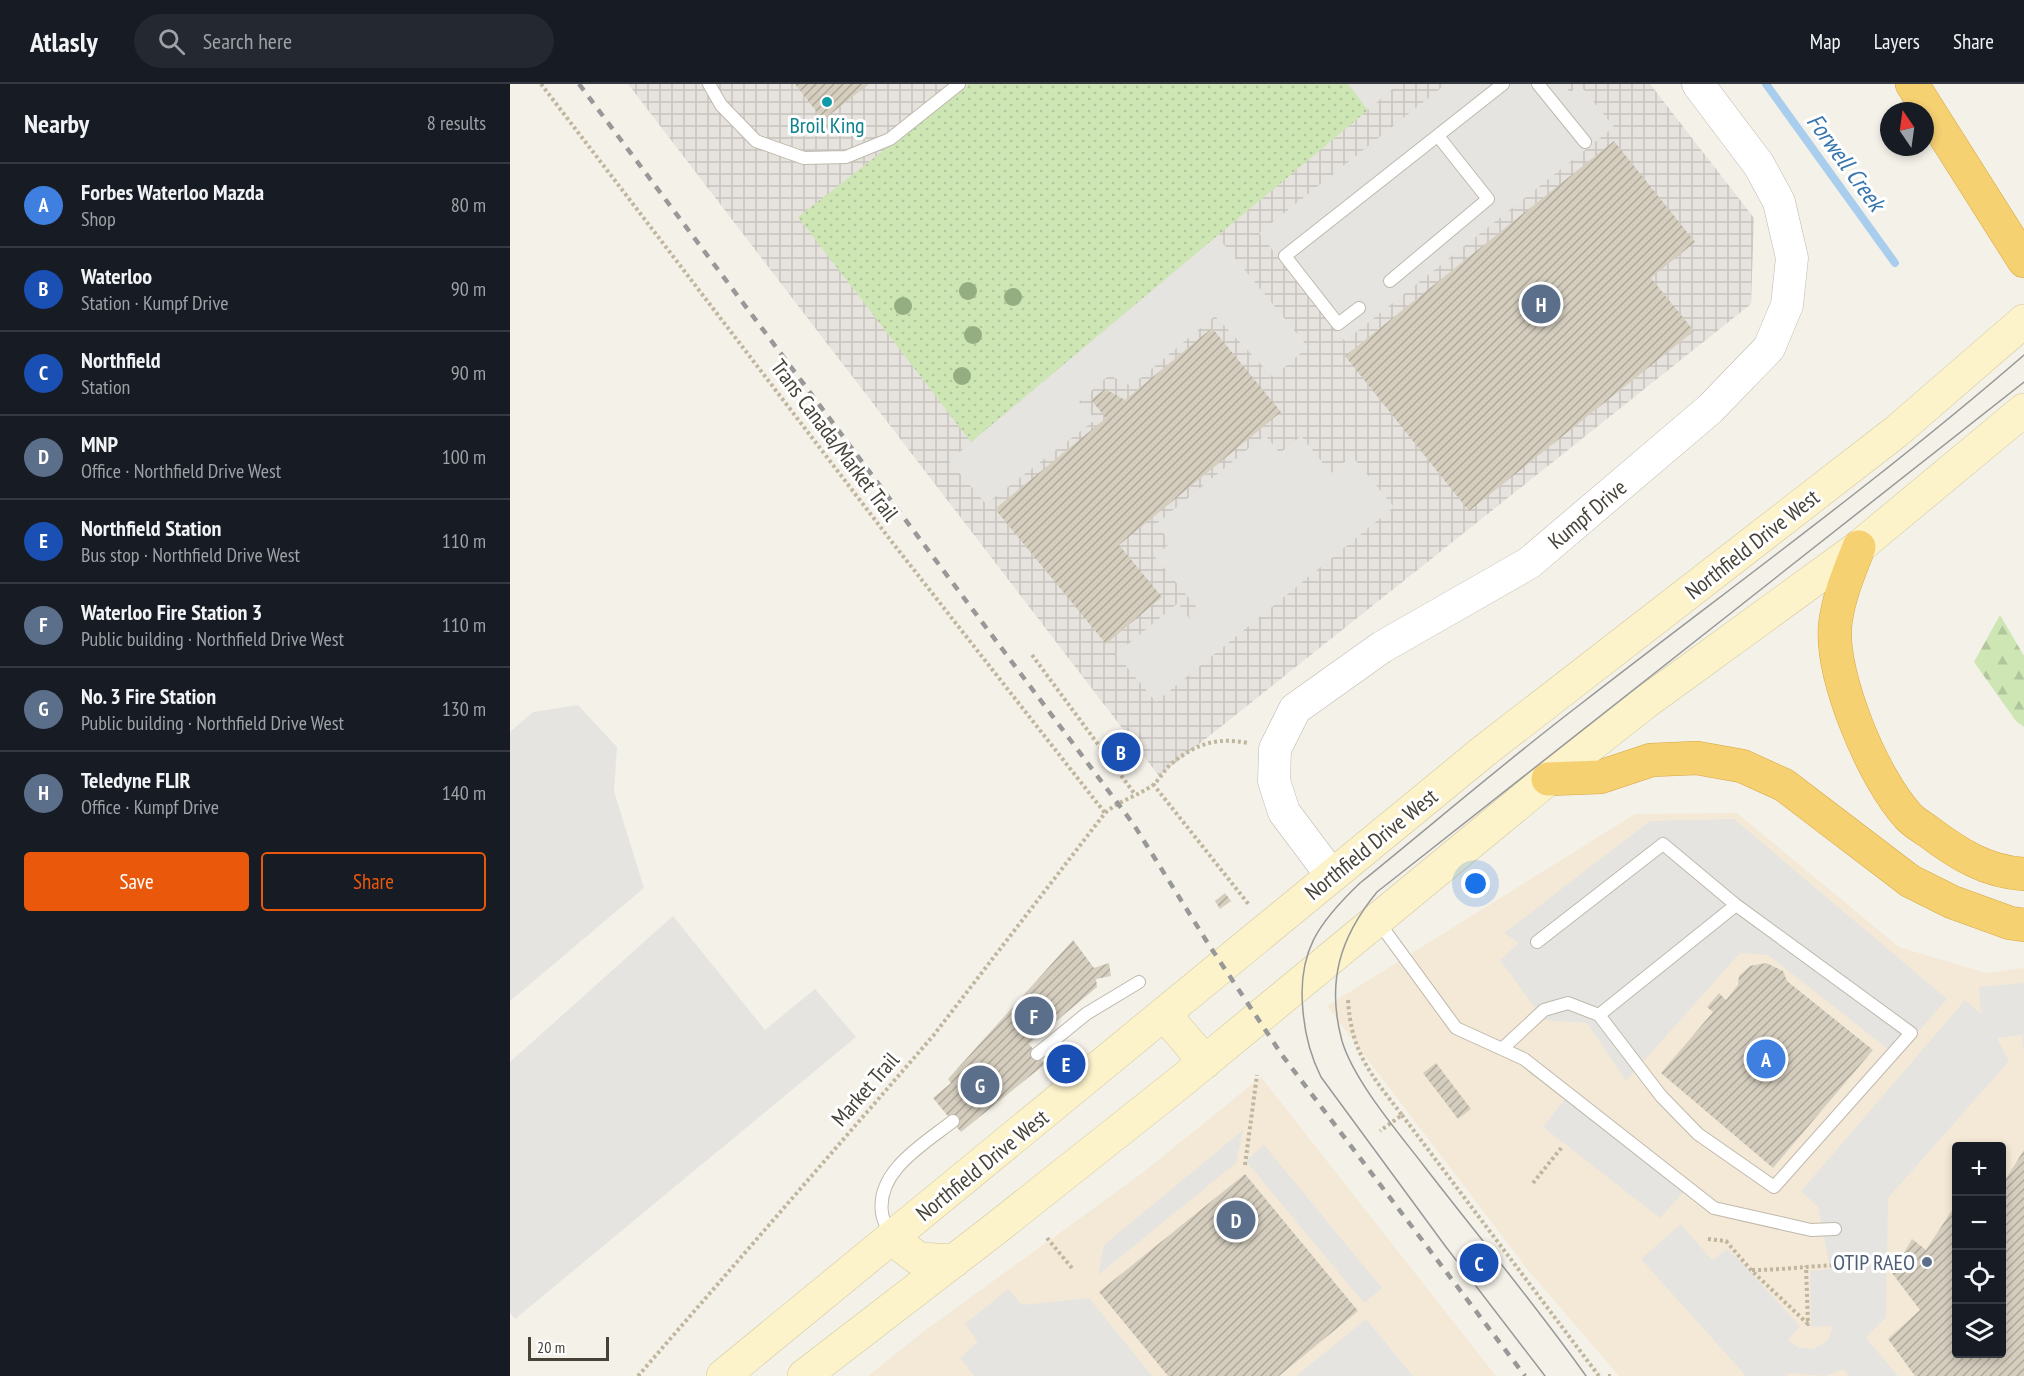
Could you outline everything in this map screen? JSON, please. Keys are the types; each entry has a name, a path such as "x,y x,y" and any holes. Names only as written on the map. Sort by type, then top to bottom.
{"highway":[{"path":"1913,84 2024,226"},
{"path":"1913,84 2024,261"},
{"path":"1859,547 1842,590 1835,627 1837,654 1847,699 1873,764 1908,816 1964,858 2024,874"},
{"path":"1548,779 1600,777 1651,760 1697,758 1742,766 1784,785 1910,881 1952,903 2010,923 2024,925"}],"main road":[{"name":"Northfield Drive West","path":"723,1376 1484,751 1897,431 2014,330"},
{"path":"804,1376 954,1261 1204,1062 1548,779 1646,702 1859,547 2024,410"},
{"path":"1165,1015 1204,1062"},
{"path":"892,1239 919,1259 954,1261"}],"street":[{"name":"Kumpf Drive","path":"1332,876 1284,812 1274,781 1275,749 1295,709 1382,647 1529,563 1710,410 1769,348 1787,305 1792,258 1779,202 1759,165 1698,84"}],"lane":[{"path":"709,84 721,105 756,141 804,158 846,157 890,139 959,84"},
{"path":"1359,308 1338,324 1286,256 1503,84"},
{"path":"1538,84 1585,142"},
{"path":"1390,281 1488,199 1438,136"},
{"path":"1502,1049 1544,1010 1568,1003 1599,1015 1661,1096 1698,1134 1774,1187 1911,1033 1736,905 1663,844 1537,942"},
{"path":"1599,1015 1736,905"},
{"path":"1377,920 1456,1028 1524,1059 1714,1208 1811,1230 1835,1229"},
{"path":"1037,1053 1086,1014 1139,982"},
{"path":"892,1239 882,1213 885,1185 901,1163 952,1121"}],"path":[{"name":"Trans Canada/Market Trail","path":"541,84 885,532 1105,813"},
{"path":"1032,655 1134,793"},
{"path":"1252,908 1153,784 1171,764 1202,745 1226,739 1275,749"},
{"name":"Market Trail","path":"638,1376 933,1036 1105,813 1134,793 1153,784"},
{"path":"1348,1000 1351,1032 1356,1049 1402,1115 1599,1376"},
{"path":"1245,1165 1257,1074"},
{"path":"1380,1131 1402,1115"},
{"path":"1533,1183 1562,1147"},
{"path":"1047,1238 1071,1268"},
{"path":"1708,1239 1726,1241 1751,1270 1808,1324 1806,1266"},
{"path":"1751,1270 1793,1270 1806,1266 1839,1265"}],"shaded area":[{"path":"628,84 1650,84 1754,218 1751,304 1159,776"},
{"path":"1348,84 1398,84 1368,110"},
{"path":"1446,84 1563,84 1570,92 1580,85 1614,127 1345,341 1259,233"},
{"path":"1217,236 1308,347 1273,377 1215,316 1131,386 1109,375 1079,402 1096,419 986,504 949,461"},
{"path":"1265,435 1280,453 1301,436 1331,473 1352,456 1394,507 1156,702 1116,654 1178,603 1189,618 1199,610 1154,556 1171,543 1156,524"},
{"path":"578,705 617,747 614,791 644,888 510,1001 510,732 533,712"},
{"path":"1737,813 1899,947 1986,973 2024,968 2024,1376 1619,1376 1528,1270 1327,1006 1635,814"},
{"path":"1734,819 1947,999 1897,1056 1768,955 1740,953 1626,1081 1587,1023 1544,1020 1500,960 1519,943 1504,933 1650,821"},
{"path":"673,916 765,1030 815,989 856,1037 515,1319 510,1313 510,1062"},
{"path":"2024,983 2024,1053 2022,1035 1997,1038 2009,1061 1888,1198 1886,1317 1866,1338 1898,1376 1850,1376 1843,1369 1825,1376 1789,1373 1786,1376 1746,1376 1641,1259 1681,1224 1712,1260 1727,1249 1744,1265 1800,1326 1788,1340 1799,1348 1814,1349 1828,1340 1833,1326 1811,1327 1810,1271 1830,1269 1818,1207 1801,1191 1965,1000 1981,1014 1979,987"},
{"path":"1261,1077 1496,1376 868,1376 924,1331 1141,1174"},
{"path":"1569,1094 1688,1187 1660,1218 1543,1127"},
{"path":"1243,1130 1236,1163 1098,1275 1104,1245"},
{"path":"1264,1145 1382,1288 1364,1303 1246,1161"},
{"path":"1008,1289 1022,1305 1089,1298 1152,1376 974,1376 960,1358 978,1342 965,1324"},
{"path":"1366,1319 1413,1376 1296,1376"}],"green space":[{"path":"969,84 1348,84 1368,110 971,442 798,217"},
{"path":"2000,615 2024,656 2024,727 2016,721 1974,662"}],"building":[{"name":"Broil King","path":"795,84 869,84 823,120"},
{"path":"1614,141 1695,242 1651,278 1694,331 1469,511 1345,356"},
{"path":"1212,328 1281,412 1119,545 1162,597 1106,644 995,509 1106,418 1091,400 1105,389 1125,400"},
{"path":"1225,893 1231,901 1220,909 1215,901"},
{"path":"1073,940 1094,968 1109,963 1111,976 1096,979 1097,987 1029,1044 1045,1064 961,1132 933,1098 951,1083 948,1079"},
{"path":"1766,963 1783,971 1787,981 1873,1050 1773,1168 1661,1073 1713,1012 1707,1007 1719,993 1726,1000 1738,985 1739,976 1750,966"},
{"path":"1436,1063 1471,1109 1458,1119 1423,1073"},
{"name":"OTIP RAEO","path":"2024,1150 2024,1376 1915,1376 1888,1339 1920,1310 1892,1273 1912,1239 1926,1250 1952,1210 1952,1358 2006,1358 2006,1179"},
{"path":"1245,1174 1358,1311 1279,1376 1168,1376 1099,1292"}],"waterway":[{"name":"Forwell Creek","path":"1766,84 1895,263"}],"tram line":[{"path":"1545,1376 1446,1247 1321,1077 1309,1045 1303,1011 1303,972 1314,940 1333,912 1360,883 1526,747 1861,489 2024,355"},
{"path":"1586,1376 1527,1296 1390,1122 1356,1073 1342,1041 1337,1020 1336,980 1345,943 1364,909 1377,892 2024,382"}],"railway":[{"path":"579,84 1134,825 1209,945 1282,1055 1525,1376"}],"place":[{"name":"Broil King","path":"827,102"},
{"name":"Teledyne FLIR","path":"1541,304"},
{"name":"Waterloo","path":"1121,752"},
{"name":"Waterloo Fire Station 3","path":"1034,1016"},
{"name":"Forbes Waterloo Mazda","path":"1766,1059"},
{"name":"Northfield Station","path":"1066,1064"},
{"name":"No. 3 Fire Station","path":"980,1085"},
{"name":"MNP","path":"1236,1220"},
{"name":"OTIP RAEO","path":"1927,1262"},
{"name":"Northfield","path":"1479,1263"}]}
